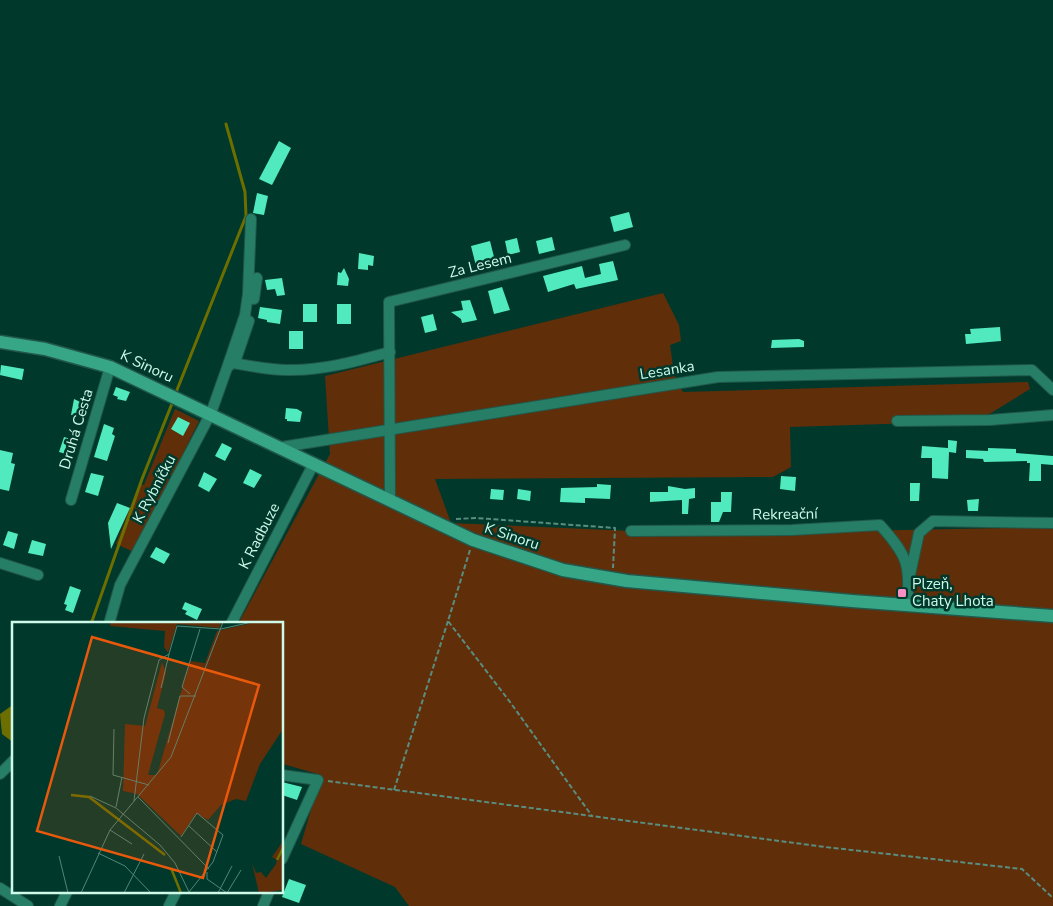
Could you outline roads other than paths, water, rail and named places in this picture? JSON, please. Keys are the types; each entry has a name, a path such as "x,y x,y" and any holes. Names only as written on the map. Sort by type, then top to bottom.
{"street":[{"name":"K Rybníčku","path":"230,366 245,315 248,294 251,219"},
{"name":"Za Lesem","path":"390,501 389,302 625,245"},
{"name":"K Rybníčku","path":"110,622 120,585 211,413 248,324 257,278"},
{"name":"K Sinoru","path":"0,342 45,349 110,366 473,540 563,570 613,578 907,605 1053,616"},
{"path":"230,366 298,370 338,366 390,352"},
{"name":"Druhá Cesta","path":"70,500 110,366"},
{"name":"Lesanka","path":"282,447 718,377 1032,370 1053,390"},
{"path":"897,421 990,420 1053,415"},
{"name":"K Radbuze","path":"231,622 314,463"},
{"name":"Rekreační","path":"907,605 910,576 919,533 933,521 1053,523"},
{"name":"Rekreační","path":"631,531 792,530 880,525 898,545 910,576"},
{"path":"0,563 38,575"},
{"path":"0,774 12,762"},
{"path":"284,775 318,780 284,855"},
{"path":"0,888 28,906"},
{"path":"60,906 66,894"},
{"path":"170,906 175,894"},
{"path":"264,906 268,894"}],"waterway":[{"path":"175,395 246,216 245,192 226,124"},
{"path":"92,622 142,479 173,401"}],"place":[{"name":"Plzeň, Chaty Lhota","path":"902,593"}]}
